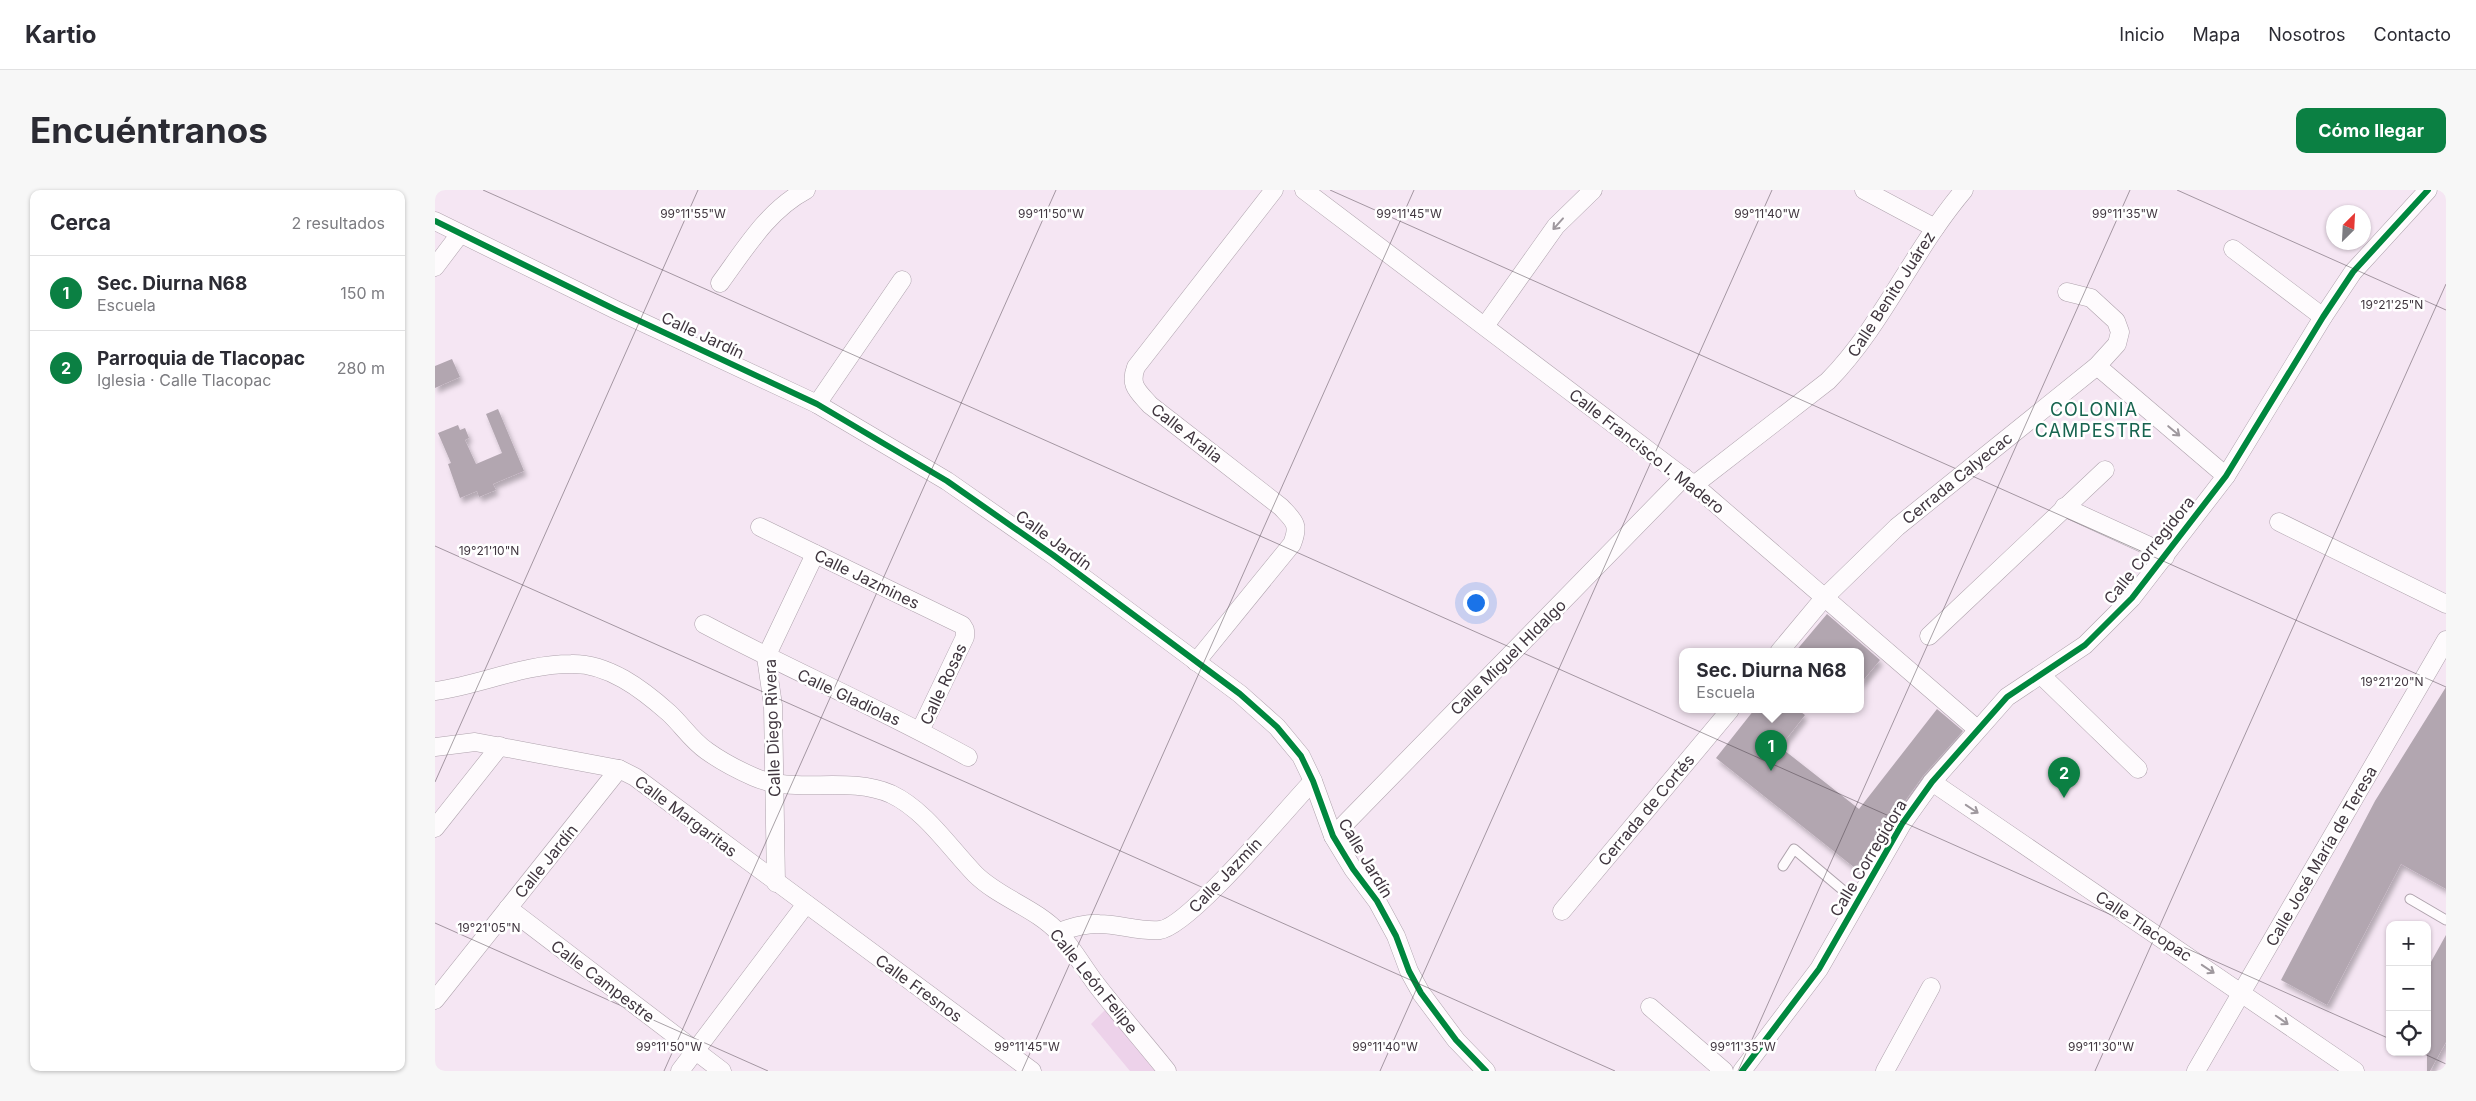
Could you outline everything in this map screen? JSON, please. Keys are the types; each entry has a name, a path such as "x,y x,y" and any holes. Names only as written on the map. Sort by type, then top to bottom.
{"street":[{"path":"720,283 770,217 787,200 806,190"},
{"name":"Calle Aralia","path":"1196,662 1292,544 1297,532 1295,522 1281,507 1150,405 1136,389 1132,378 1136,367 1274,190"},
{"name":"Calle Francisco I. Madero","path":"1304,190 1689,481 1977,730"},
{"path":"1485,326 1556,226 1593,190"},
{"path":"1864,190 1935,228"},
{"name":"Calle Benito Juárez","path":"1689,481 1827,381 1847,361 1864,339 1935,228 1964,190"},
{"name":"Calle Corregidora","path":"1742,1071 1819,969 1902,824 1932,782 2007,697 2085,645 2132,598 2226,476 2323,317 2353,272 2428,190"},
{"name":"Calle Jardín","path":"435,220 460,234 817,404 947,481 1053,555 1240,694 1277,727 1301,756 1313,781 1333,836 1387,918 1421,993 1456,1040 1486,1071"},
{"path":"435,267 460,234"},
{"path":"2233,249 2323,317"},
{"path":"817,404 901,280"},
{"name":"Cerrada Calyecac","path":"1824,598 1897,527 2097,366 2117,344 2120,332 2116,321 2091,298 2067,292"},
{"path":"2097,366 2226,476"},
{"path":"1929,636 2105,470"},
{"name":"Calle Miguel HIdalgo","path":"1333,836 1689,481"},
{"path":"2064,507 2147,545 2165,557"},
{"path":"2279,522 2446,604"},
{"name":"Calle Jazmines","path":"760,527 962,625 965,630 965,637"},
{"name":"Calle Diego Rivera","path":"776,883 773,705 766,657 815,554"},
{"path":"1782,648 1824,598"},
{"name":"Calle Gladiolas","path":"704,624 766,657 920,731 968,757"},
{"name":"Calle Rosas","path":"920,731 965,637"},
{"name":"Calle José María de Teresa","path":"2196,1071 2446,640"},
{"name":"Calle León Felipe","path":"435,691 471,685 529,668 572,664 602,668 625,680 668,712 706,750 754,777 773,784 836,784 868,787 891,794 928,822 977,876 1058,932 1097,986 1167,1071"},
{"path":"2041,675 2138,769"},
{"name":"Cerrada de Cortés","path":"1562,911 1727,713"},
{"name":"Calle Margaritas","path":"435,747 475,742 619,769 635,777 806,904"},
{"path":"435,828 500,746"},
{"name":"Calle Jardín","path":"435,1000 619,769"},
{"name":"Calle Jazmín","path":"1058,932 1078,926 1098,924 1162,930 1179,920 1205,900 1313,781"},
{"name":"Calle Tlacopac","path":"1932,782 2355,1071"},
{"path":"680,1071 806,904"},
{"name":"Calle Fresnos","path":"806,904 1033,1071"},
{"name":"Calle Campestre","path":"508,908 722,1071"},
{"path":"1885,1071 1931,987"},
{"path":"1650,1007 1724,1071"}],"lane":[{"path":"1783,866 1794,850 1857,902"},
{"path":"2409,899 2446,920"}],"shaded area":[{"path":"1110,1005 1166,1071 1130,1071 1091,1024"}],"building":[{"path":"452,359 460,377 435,388 435,366"},
{"path":"498,409 524,471 493,484 496,490 479,497 477,491 460,498 448,464 451,463 438,433 458,425 460,430 465,428 469,438 465,440 476,464 502,453 486,414"},
{"path":"1827,614 1880,660 1864,679 1864,648 1798,648"},
{"path":"2446,687 2446,889 2401,864 2327,1005 2281,980 2375,801"},
{"path":"1937,709 1963,731 1923,776 1893,818 1860,872 1716,758 1752,713 1802,713 1805,715 1780,747 1859,809"},
{"path":"2446,935 2446,1042 2430,1071 2427,1071 2427,1056 2431,1056 2431,962"}],"cycle path":[{"path":"1742,1071 1819,969 1902,824 1932,782 2007,697 2085,645 2132,598 2226,476 2323,317 2353,272 2428,190"},
{"path":"435,221 616,310 817,404 947,481 1053,555 1240,694 1277,727 1301,756 1313,781 1333,836 1353,869 1377,901 1396,936 1409,971 1421,993 1456,1040 1486,1071"}],"place":[{"name":"Sec. Diurna N68","path":"1771,771"},
{"name":"Parroquia de Tlacopac","path":"2064,798"}],"district":[{"name":"COLONIA CAMPESTRE","path":"2094,420"}]}
